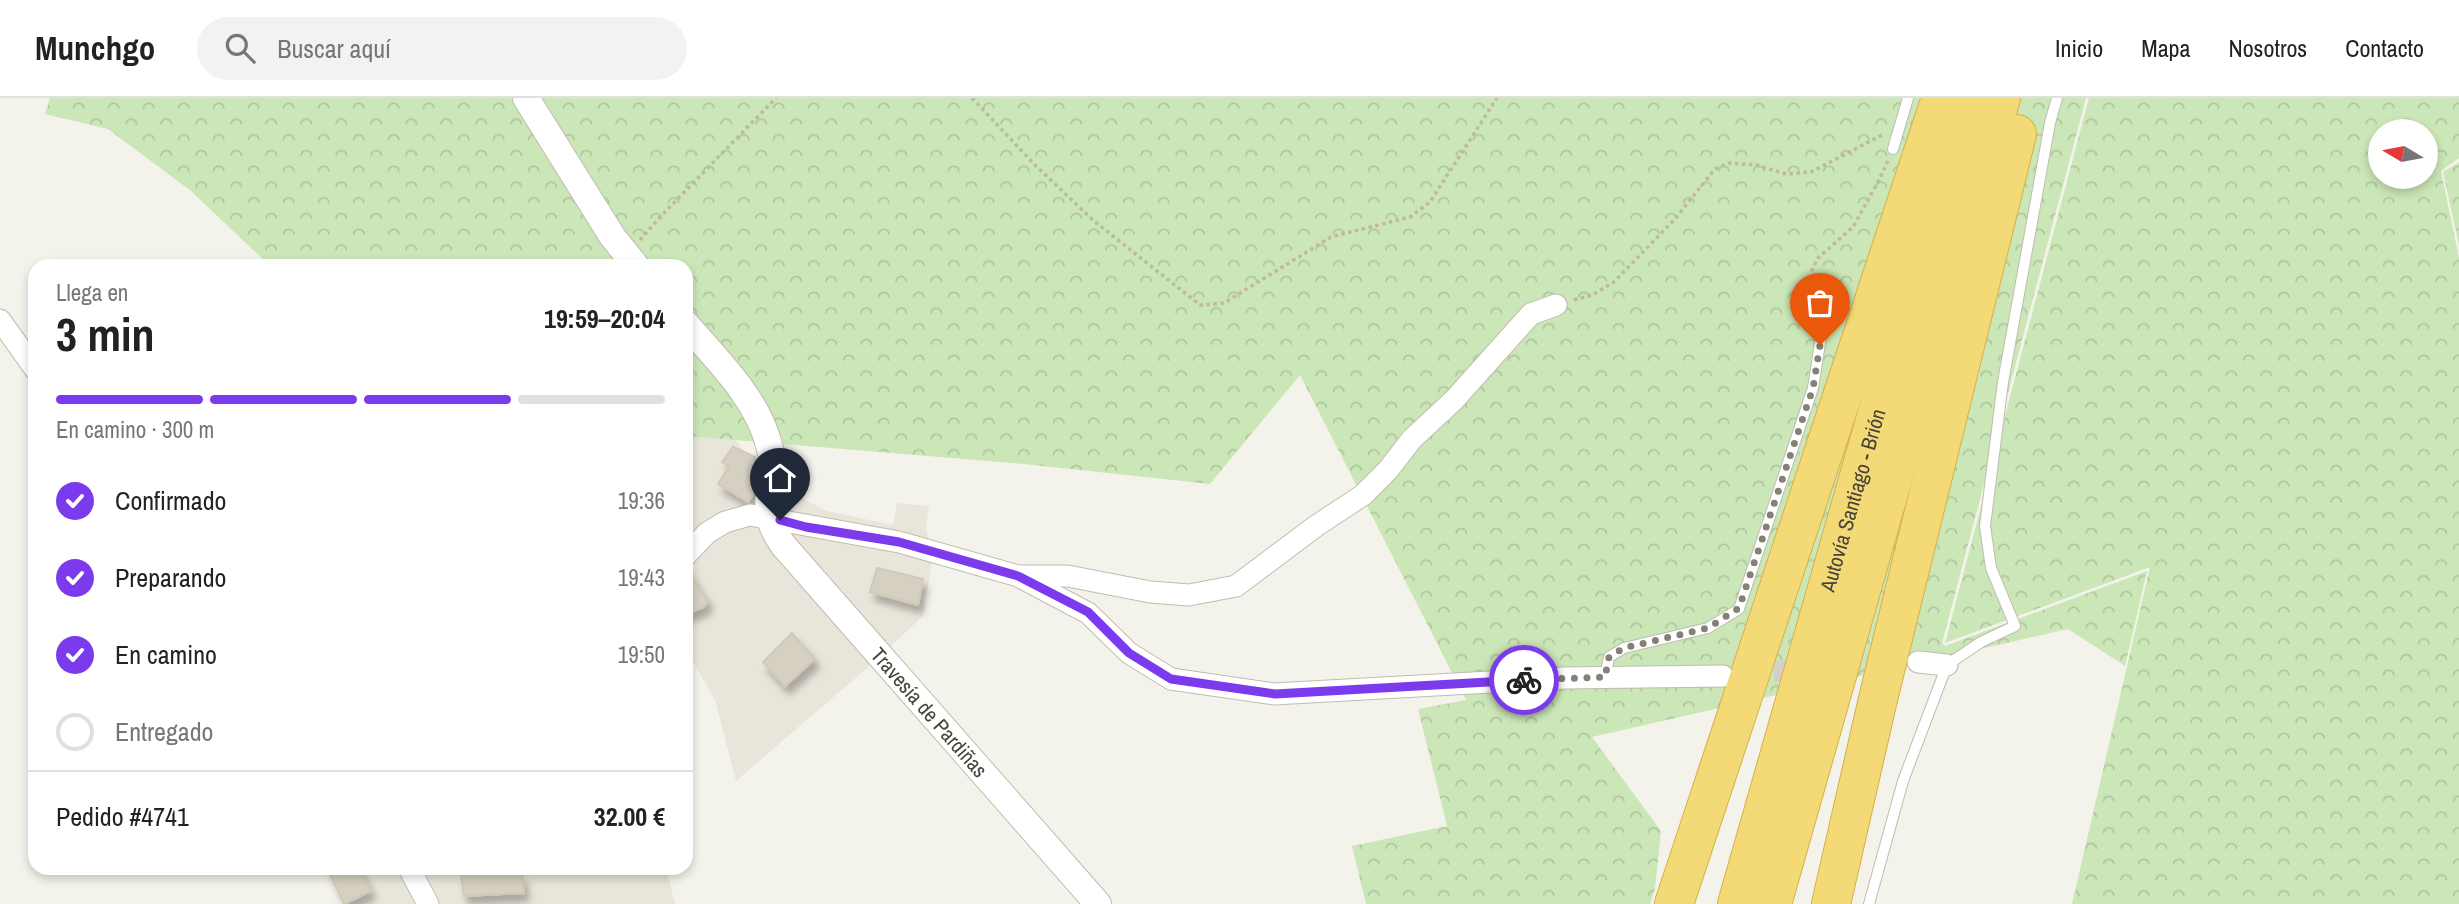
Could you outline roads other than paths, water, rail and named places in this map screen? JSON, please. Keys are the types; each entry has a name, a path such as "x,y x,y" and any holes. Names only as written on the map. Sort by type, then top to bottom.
{"highway":[{"path":"1674,904 1941,98"},
{"name":"Autovía Santiago - Brión","path":"1737,904 1967,98"},
{"name":"Autovía Santiago - Brión","path":"1772,904 2001,98"},
{"path":"1831,904 1878,699 2025,98"}],"street":[{"path":"526,98 612,236 631,259"},
{"path":"1018,576 1068,576 1150,592 1189,595 1236,586 1316,526 1363,495 1388,470 1412,439 1454,400 1531,314 1556,305"},
{"path":"0,320 28,359"},
{"path":"693,333 749,402 764,430 771,454 769,517"},
{"path":"693,548 707,533 725,522 750,515 899,542 1018,576 1088,612 1129,653 1171,679 1275,694 1605,677 1723,676"},
{"name":"Travesía de Pardiñas","path":"769,517 777,536 791,555 1098,904"},
{"path":"1918,662 1947,665"},
{"path":"413,875 428,904"}],"lane":[{"path":"1893,149 1908,98"},
{"path":"1869,904 1903,781 1947,665 1981,642 2015,626 1991,568 1985,526 2003,382 2017,297 2057,98"},
{"path":"1605,677 1609,657 1624,648 1708,628 1739,608 1813,388 1823,324"}],"tunnel":[{"path":"1743,674 1895,663"}]}
